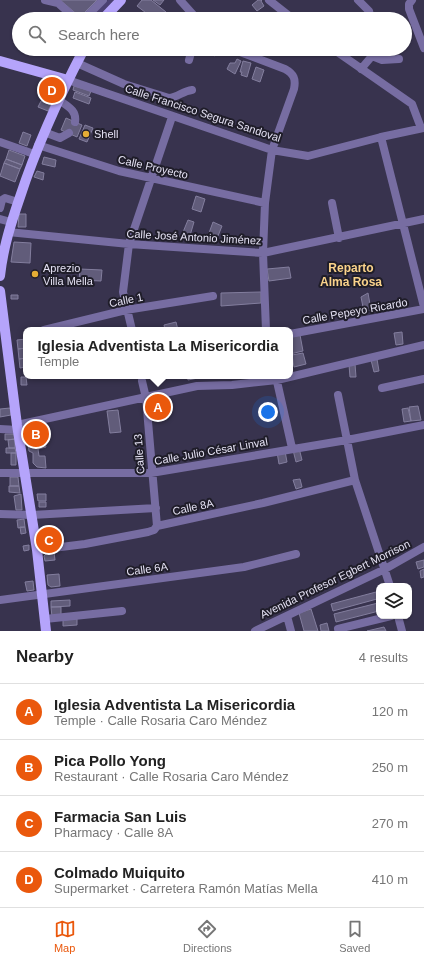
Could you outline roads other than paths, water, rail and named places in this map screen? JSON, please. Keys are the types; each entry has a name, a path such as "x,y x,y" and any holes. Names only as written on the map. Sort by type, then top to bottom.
{"main road":[{"path":"110,12 121,0"},
{"path":"0,276 2,255 10,227 36,150 80,56"},
{"name":"Calle Francisco Segura Sandoval","path":"0,60 68,80"},
{"path":"0,291 3,348 32,515 43,594 46,631"}],"street":[{"path":"45,0 57,1 69,12"},
{"path":"91,12 103,0"},
{"path":"180,0 191,12"},
{"path":"269,0 284,12"},
{"path":"358,0 369,12"},
{"path":"410,12 409,9 412,0"},
{"path":"412,17 424,48"},
{"path":"189,60 190,56"},
{"path":"251,56 285,69 293,74 295,78 294,89 272,150 265,203 263,253 266,327"},
{"path":"343,56 412,104 422,128"},
{"path":"361,69 369,56"},
{"path":"377,56 382,60 399,59"},
{"path":"76,63 124,84 169,98 176,97 187,90 192,90"},
{"name":"Calle Francisco Segura Sandoval","path":"68,80 172,117 272,150 308,156 422,128"},
{"path":"59,100 73,111 76,116 75,122"},
{"path":"131,327 123,292 129,244 150,178 172,117"},
{"path":"44,132 60,138 69,133"},
{"path":"381,137 424,308"},
{"name":"Calle Proyecto","path":"0,142 119,171 265,203"},
{"path":"0,208 2,200 5,198 18,202"},
{"path":"332,203 339,238"},
{"name":"Calle José Antonio Jiménez","path":"0,219 10,227 129,244 263,253 402,225 424,219"},
{"name":"Calle 1","path":"56,327 126,310 213,296"},
{"name":"Calle Pepeyo Ricardo","path":"293,333 424,308"},
{"path":"293,374 424,345"},
{"path":"0,429 17,427 197,386 232,385 270,379"},
{"path":"276,379 292,448"},
{"path":"382,388 424,379"},
{"name":"Calle 13","path":"142,381 146,398 151,472 157,526"},
{"path":"338,396 354,480 386,569 389,583"},
{"name":"Calle Julio César Linval","path":"0,473 151,472 347,440 424,425"},
{"name":"Calle 8A","path":"37,550 85,544 140,534 154,530 157,526 263,503 354,480"},
{"path":"0,514 32,515 156,508"},
{"name":"Avenida Profesor Egbert Morrison","path":"255,631 386,569 424,547"},
{"name":"Calle 6A","path":"0,600 244,567 296,554"},
{"path":"45,619 122,611"},
{"path":"287,616 291,631"},
{"path":"338,629 379,619"},
{"path":"399,619 402,631"}],"place":[{"name":"Colmado Muiquito","path":"52,90"},
{"name":"Shell","path":"86,134"},
{"name":"Aprezio Villa Mella","path":"35,274"},
{"name":"Iglesia Adventista La Misericordia","path":"158,407"},
{"name":"Pica Pollo Yong","path":"36,434"},
{"name":"Farmacia San Luis","path":"49,540"}],"district":[{"name":"Reparto Alma Rosa","path":"351,275"}]}
